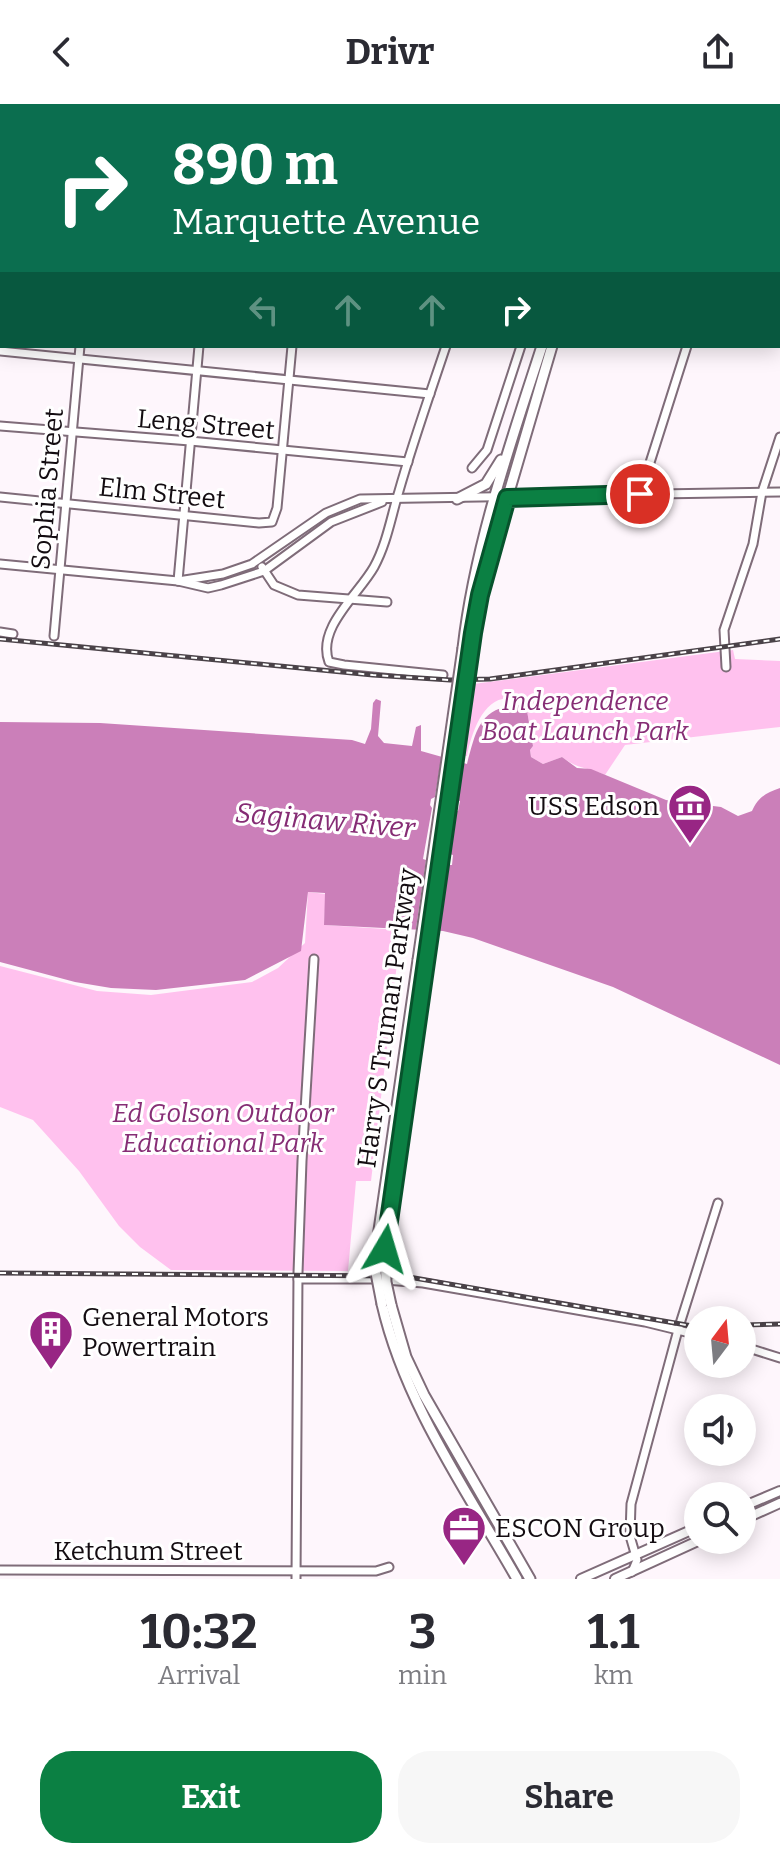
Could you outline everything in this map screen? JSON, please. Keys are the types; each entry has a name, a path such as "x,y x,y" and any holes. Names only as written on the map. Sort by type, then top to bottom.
{"main road":[{"name":"Harry S Truman Parkway","path":"515,1577 417,1401 391,1340 380,1250 467,648 473,576 541,348"},
{"name":"Harry S Truman Parkway","path":"467,648 551,348"},
{"path":"457,499 491,480 513,439"},
{"name":"Harry S Truman Parkway","path":"386,1305 418,1384 530,1578"}],"street":[{"name":"Sophia Street","path":"54,636 80,348"},
{"path":"178,581 199,348"},
{"path":"281,450 292,348"},
{"path":"443,675 329,662 326,654 336,621 374,567 385,543 392,500 408,462 445,348"},
{"path":"472,468 487,450 520,348"},
{"path":"640,494 686,348"},
{"path":"0,351 430,394"},
{"name":"Leng Street","path":"0,426 408,462"},
{"path":"726,667 724,630 753,544 762,492 780,437"},
{"name":"Elm Street","path":"0,497 272,522 277,508 281,450"},
{"path":"178,581 223,574 258,560 308,524 335,508 360,499 780,492"},
{"path":"0,564 178,581 208,588 264,571 331,522 392,500"},
{"path":"258,560 274,585 298,595 387,602"},
{"path":"0,632 13,634"},
{"path":"296,1575 298,1279 314,959"},
{"path":"632,1572 637,1560 630,1536 631,1504 678,1330 718,1203"},
{"path":"298,1279 423,1283 684,1332"},
{"path":"756,1350 780,1358"},
{"path":"756,1501 780,1491"},
{"path":"756,1514 780,1503"},
{"path":"581,1579 684,1533"},
{"path":"615,1579 684,1548"},
{"name":"Ketchum Street","path":"0,1570 38,1575 296,1575 376,1571 389,1567"}],"green space":[{"name":"Independence Boat Launch Park","path":"733,650 735,659 780,661 780,727 625,745 605,775 562,757 543,764 531,757 533,746 526,705 513,699 502,699 484,711 473,733 467,756 463,756 473,684"},
{"name":"Ed Golson Outdoor Educational Park","path":"308,892 326,894 324,925 401,930 371,1181 356,1181 348,1271 171,1270 140,1247 119,1226 79,1171 33,1120 0,1107 0,966 97,991 151,995 252,982 278,968 305,943"}],"water":[{"name":"Saginaw River","path":"376,699 381,701 378,736 384,743 412,746 416,727 421,725 421,751 467,764 483,720 499,709 526,705 533,746 531,757 543,764 562,757 577,768 591,769 666,800 721,807 738,816 752,811 763,796 780,788 780,1065 613,987 473,938 443,931 324,925 325,893 308,892 301,951 245,980 156,990 111,988 0,962 0,722 100,723 352,740 365,744"}],"pier":[{"path":"442,753 461,759 455,800 460,801 458,811 452,811 446,853 453,855 452,865 446,865 436,935 415,935 430,805 435,797"}],"railway":[{"path":"0,639 450,680 490,679 780,639"},
{"path":"0,1273 403,1276 684,1325"},
{"path":"756,1325 780,1324"}],"place":[{"name":"USS Edson","path":"690,845"},
{"name":"General Motors Powertrain","path":"51,1371"},
{"name":"ESCON Group","path":"464,1567"}],"route":[{"path":"385,1249 473,633 480,595 507,498 640,494"}]}
